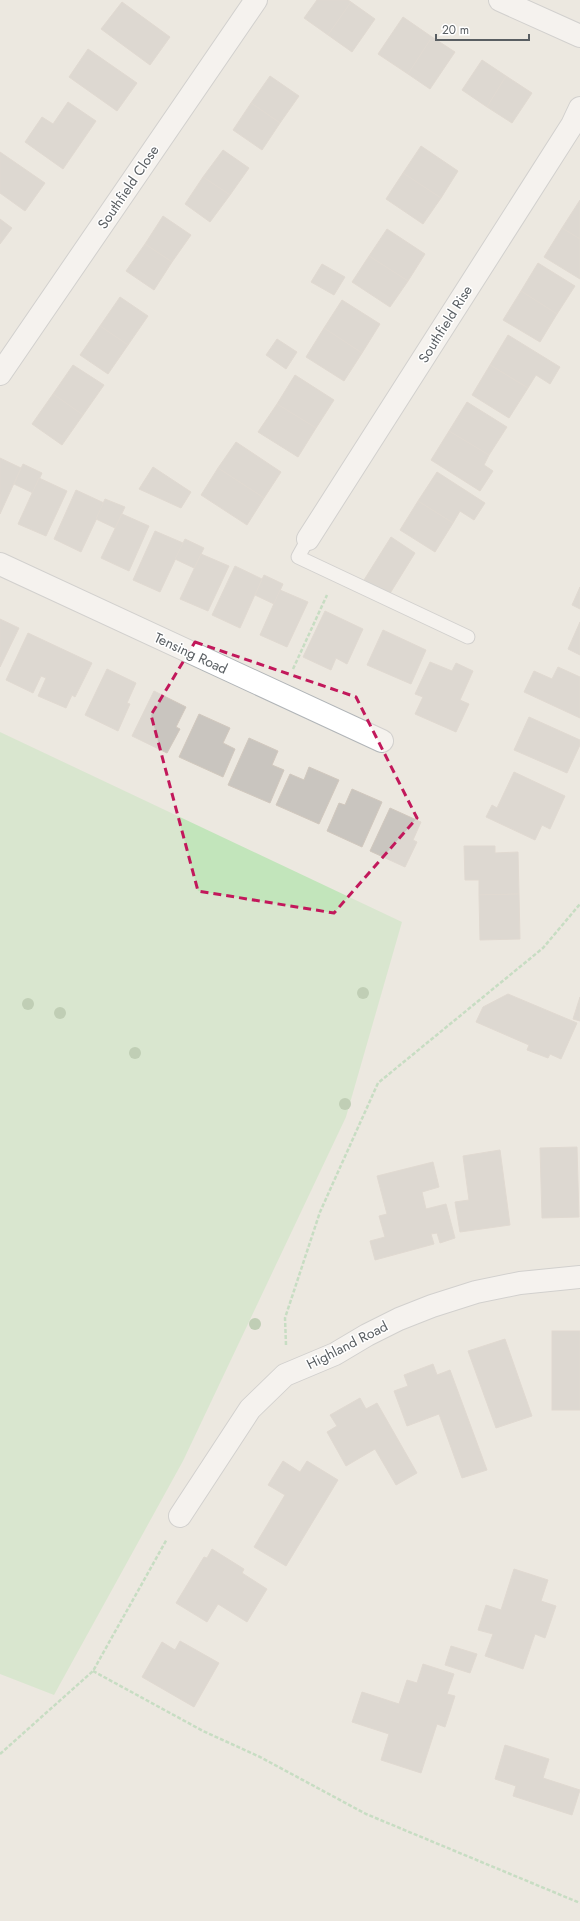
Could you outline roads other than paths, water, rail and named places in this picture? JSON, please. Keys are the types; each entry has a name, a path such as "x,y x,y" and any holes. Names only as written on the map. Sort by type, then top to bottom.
{"street":[{"name":"Southfield Close","path":"0,374 256,0"},
{"path":"500,0 580,36"},
{"name":"Southfield Rise","path":"308,539 563,138 580,108"},
{"name":"Tensing Road","path":"0,564 382,741"},
{"name":"Highland Road","path":"180,1516 250,1409 285,1375 336,1354 367,1335 399,1319 432,1306 476,1292 520,1283 580,1277"}],"lane":[{"path":"308,539 298,557 468,637"}]}
